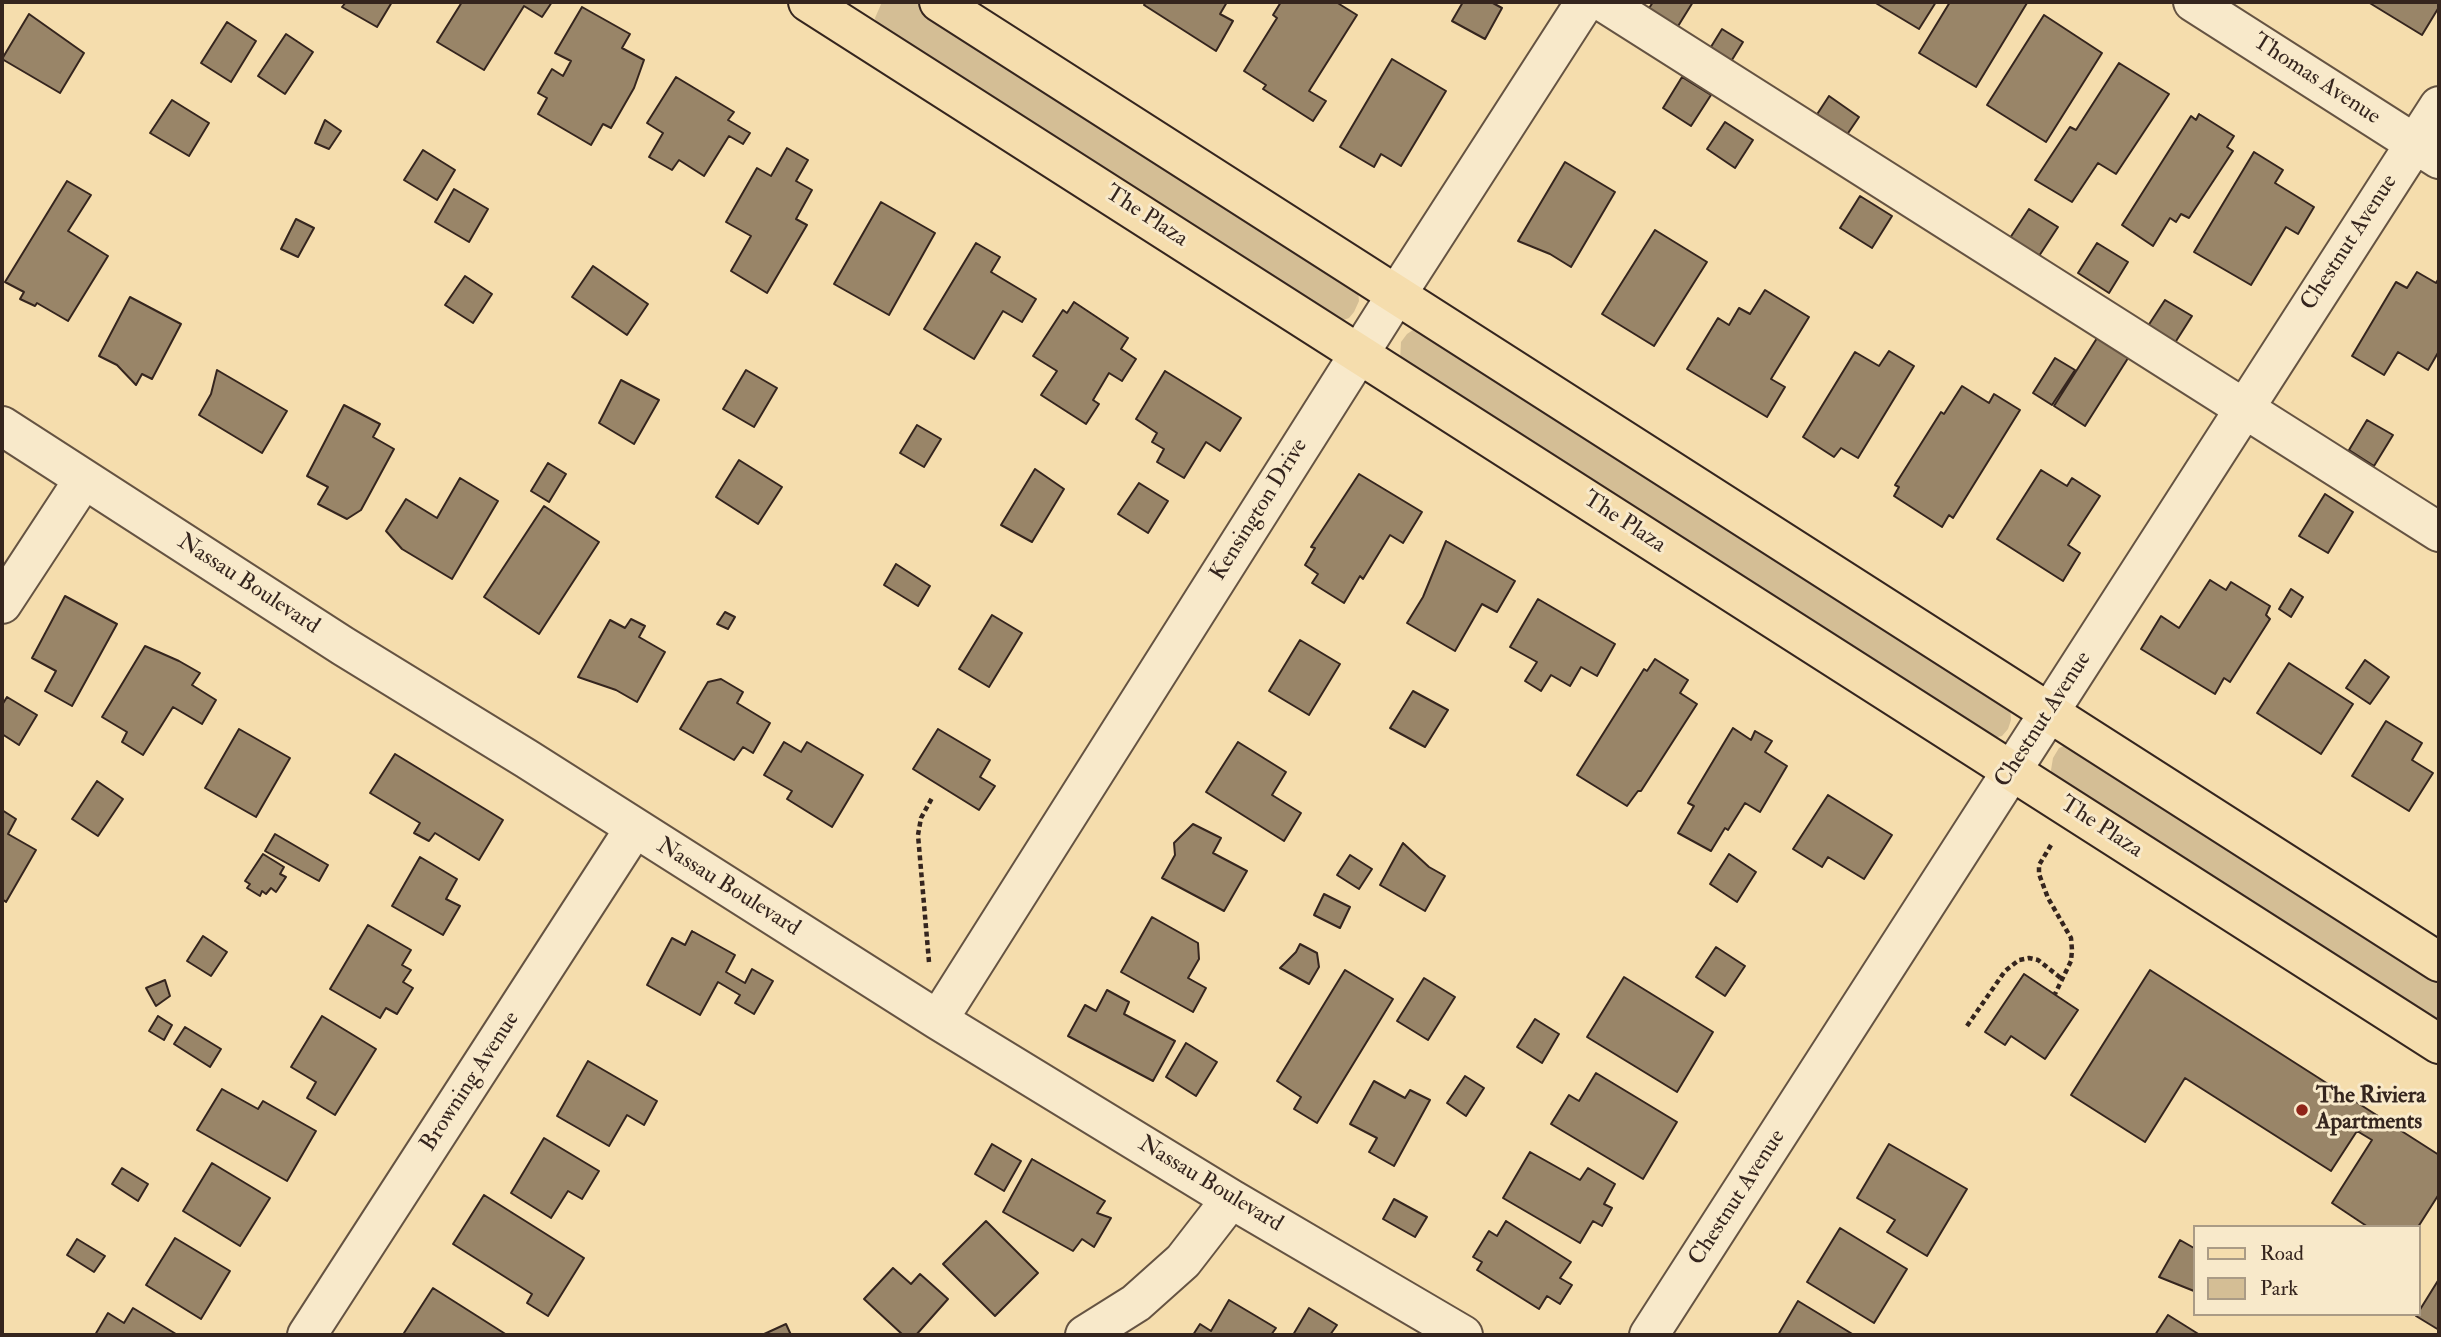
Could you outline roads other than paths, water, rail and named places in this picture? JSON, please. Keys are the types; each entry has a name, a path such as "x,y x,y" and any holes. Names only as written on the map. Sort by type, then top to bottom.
{"main road":[{"name":"The Plaza","path":"808,2 846,12 1360,354 2439,1044"},
{"path":"939,2 2439,962"}],"street":[{"name":"Kensington Drive","path":"938,1020 1585,2"},
{"path":"1604,2 2439,532"},
{"name":"Thomas Avenue","path":"2193,2 2427,151"},
{"name":"Chestnut Avenue","path":"1650,1335 2244,408 2427,151 2439,106"},
{"name":"Nassau Boulevard","path":"2,426 343,646 516,752 938,1020 1231,1199 1462,1335"},
{"path":"2,604 84,479"},
{"name":"Browning Avenue","path":"307,1335 634,829"},
{"path":"1085,1335 1136,1303 1183,1261 1231,1199"}],"place":[{"name":"The Riviera Apartments","path":"2302,1110"}]}
